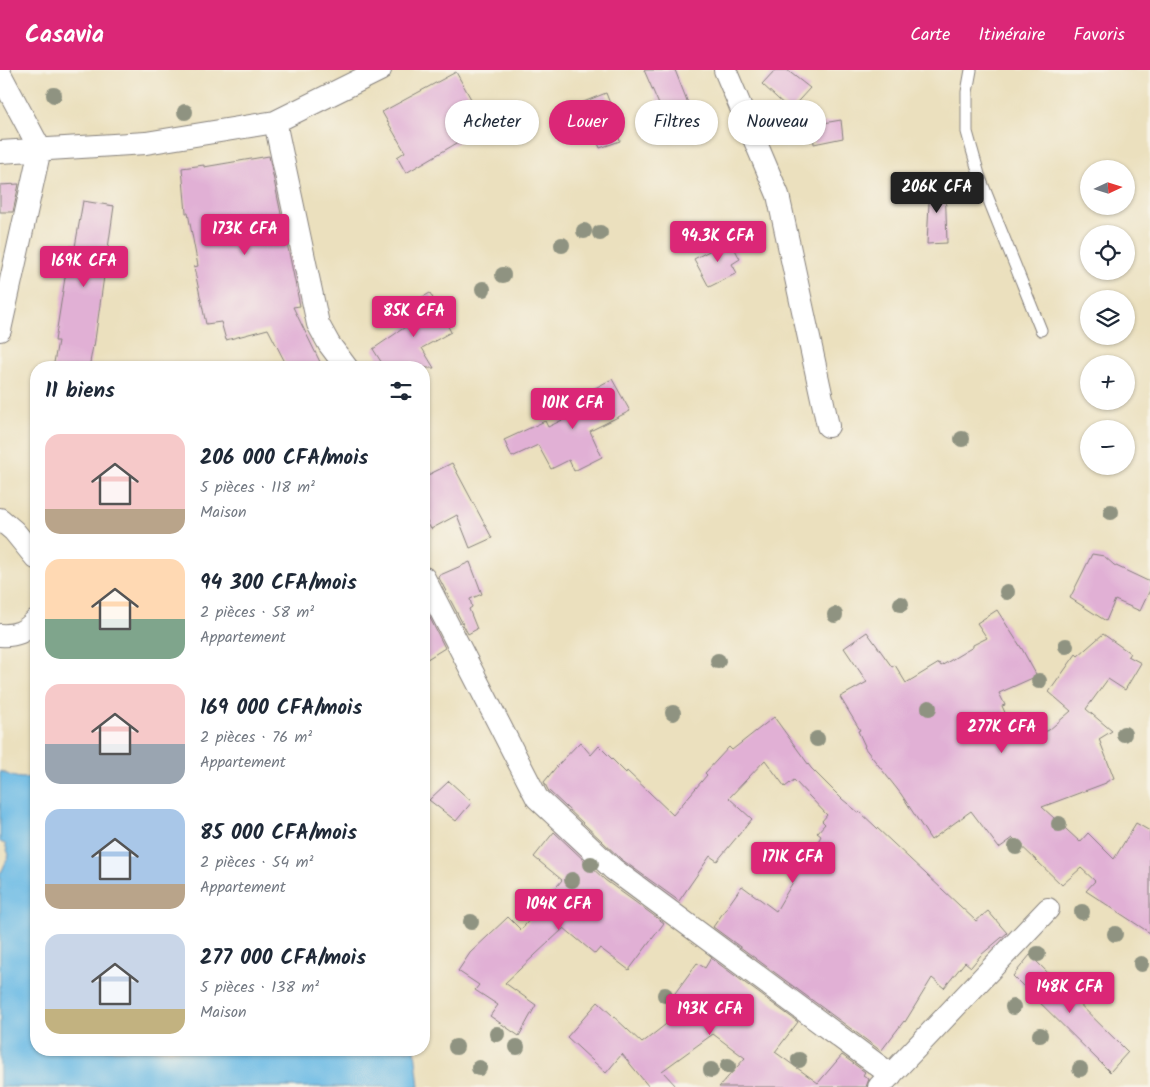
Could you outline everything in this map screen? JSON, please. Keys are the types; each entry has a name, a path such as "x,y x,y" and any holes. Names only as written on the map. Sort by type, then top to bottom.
{"street":[{"path":"0,152 146,143 276,122 380,70"},
{"path":"725,70 778,195 828,426"},
{"path":"0,74 40,149 0,330"},
{"path":"276,122 318,324 328,344 341,361"},
{"path":"0,520 14,531 30,551"},
{"path":"430,590 537,798 613,869 885,1081 1048,909"},
{"path":"0,635 10,635 27,630 30,627"}],"lane":[{"path":"971,70 967,92 967,132 980,178 1041,330"}],"water":[{"path":"0,771 18,778 30,777 30,1056 416,1056 419,1087 0,1087 0,875 9,855 5,844 0,842"}],"building":[{"path":"644,70 675,70 687,100 657,100"},
{"path":"775,70 787,70 810,88 799,100 779,100 762,84"},
{"path":"456,72 472,100 445,100 445,145 454,145 406,173 397,157 405,152 382,112"},
{"path":"606,93 609,100 588,100"},
{"path":"841,120 843,138 826,142 826,123"},
{"path":"269,156 300,306 293,307 320,361 284,361 268,329 226,340 221,322 206,324 194,267 198,266 188,213 186,213 182,168 204,165 204,167"},
{"path":"930,182 945,182 947,243 927,244"},
{"path":"19,184 13,212 0,212 0,185"},
{"path":"83,201 114,206 94,347 90,361 54,361 58,341 55,341 70,246 75,247"},
{"path":"730,240 740,259 732,264 737,273 709,287 694,259"},
{"path":"430,293 451,332 422,348 430,361 381,361 373,349 420,317 412,303"},
{"path":"612,379 630,411 590,431 602,457 574,471 569,460 551,469 538,445 512,457 504,440 545,421 548,427 589,407 582,395"},
{"path":"452,463 492,538 470,548 457,515 431,529 430,474"},
{"path":"1092,554 1104,556 1114,565 1150,582 1150,590 1140,611 1115,600 1106,621 1070,598"},
{"path":"470,562 482,594 470,599 472,607 469,609 477,629 468,634 438,576"},
{"path":"997,610 1037,676 999,693 1005,705 1002,706 1019,743 1049,730 1071,711 1049,692 1076,654 1078,656 1103,634 1130,653 1128,656 1141,663 1125,690 1108,679 1086,709 1112,731 1099,739 1114,778 1106,783 1042,807 1080,842 1088,833 1114,859 1136,823 1150,831 1150,933 1086,891 1095,881 1081,868 1062,885 1013,838 999,848 971,811 931,840 901,794 864,747 858,731 860,730 840,697 867,682 844,648 867,632 892,667 895,665 906,683 939,663 941,666 987,638 977,623"},
{"path":"430,618 445,648 430,657"},
{"path":"774,717 811,768 842,799 860,812 976,921 988,911 1007,933 981,955 971,967 965,962 944,988 932,978 905,1022 881,1051 713,927 742,886 776,911 807,858 811,855 821,836 817,833 825,824 822,821 827,815 794,780 785,787 765,760 729,798 752,819 717,861 710,856 679,901 621,859 548,790 544,782 580,742 591,755 599,746 673,815 707,775 705,773 729,747 732,750"},
{"path":"449,781 472,802 456,821 430,799"},
{"path":"554,832 605,880 664,923 629,970 600,948 595,954 564,928 505,983 536,1005 519,1036 490,1016 498,1005 475,990 479,985 458,971 470,953 508,917 521,930 562,880 534,857"},
{"path":"1030,955 1128,1052 1110,1072 1013,976"},
{"path":"711,958 798,1022 775,1052 818,1083 842,1055 865,1072 863,1075 869,1079 866,1087 719,1087 745,1058 713,1034 662,1071 677,1087 649,1087 622,1054 606,1073 567,1037 598,1002 642,1043 679,1014 667,1004 697,963 705,968"}]}
